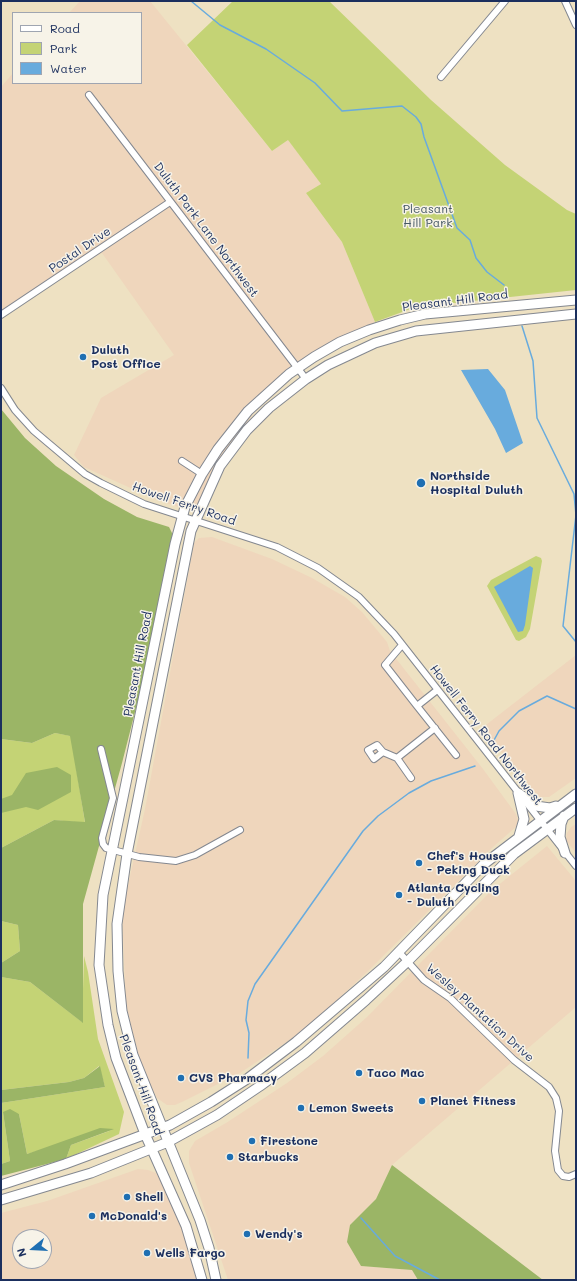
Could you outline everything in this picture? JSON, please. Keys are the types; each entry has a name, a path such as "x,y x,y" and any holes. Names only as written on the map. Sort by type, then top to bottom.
{"highway":[{"name":"Pleasant Hill Road","path":"202,1280 186,1226 145,1134 113,1047 99,966 103,895 182,516 202,474 222,444 248,411 271,389 297,368 340,342 369,330 400,320 451,311 576,300"},
{"name":"Pleasant Hill Road","path":"216,1280 209,1248 200,1220 133,1055 124,1024 119,992 117,924 127,854 189,539 195,520 220,466 242,437 269,408 306,379 333,362 362,348 402,334 433,328 576,314"},
{"path":"518,793 536,806 543,808 550,808 562,804"},
{"path":"518,793 524,819 519,836"},
{"path":"1,1185 65,1164 162,1128 211,1102 247,1079 311,1029 384,967 484,864 576,794"},
{"path":"1,1200 91,1173 168,1142 217,1115 286,1068 335,1027 408,961 514,854 576,808"},
{"path":"564,816 561,824 560,837 565,853"}],"street":[{"path":"441,78 505,1"},
{"path":"565,1 576,25"},
{"name":"Duluth Park Lane Northwest","path":"89,95 306,379"},
{"name":"Postal Drive","path":"1,315 170,202"},
{"name":"Howell Ferry Road","path":"1,388 15,410 34,431 85,474 130,498 266,543 299,557 337,580 359,597 379,616"},
{"path":"182,461 202,474"},
{"name":"Howell Ferry Road Northwest","path":"379,616 436,691 576,866"},
{"path":"402,645 386,664 456,756"},
{"path":"417,706 436,691"},
{"path":"397,758 435,728"},
{"path":"101,749 112,798 102,838 103,844 112,850 127,854 176,861 196,855 240,830"},
{"path":"383,752 397,758 411,778"},
{"path":"398,951 408,961"},
{"name":"Wesley Plantation Drive","path":"408,961 424,980 450,998 514,1060 549,1087 556,1098 559,1111 555,1151 558,1170 563,1176 569,1177 576,1174"}],"shaded area":[{"path":"80,1 150,1 272,151 288,140 321,184 306,193 342,242 375,322 346,343 296,373 257,409 222,455 195,512 157,500 84,467 74,455 101,398 174,355 102,253 1,310 1,87 12,74 12,84 142,84 142,12 70,12"},
{"path":"212,537 272,559 312,578 345,597 362,612 387,642 390,651 483,769 516,814 518,820 517,826 493,847 367,972 306,1029 240,1073 175,1105 167,1105 157,1098 141,1066 126,1006 122,912 145,809 194,543 199,538"},
{"path":"576,655 576,778 549,797 538,797 482,728"},
{"path":"576,824 576,853 566,840 567,833 571,827"},
{"path":"547,846 576,881 576,1007 392,1165 376,1199 350,1225 361,1266 413,1270 418,1280 228,1280 189,1163 189,1151 195,1141 226,1123 287,1083 323,1056 367,1017 491,891"},
{"path":"138,1169 148,1170 156,1173 161,1181 188,1243 197,1280 1,1280 1,1213 47,1201"}],"green space":[{"name":"Pleasant Hill Park","path":"233,1 329,1 431,100 505,165 567,210 576,214 576,290 416,307 375,322 342,242 306,193 321,184 288,140 272,151 187,45"},
{"path":"1,409 25,438 56,466 104,499 137,517 169,527 173,535 150,653 122,763 83,904 83,1023 30,982 1,977 1,963 20,951 18,925 1,921 1,848 54,820 85,822 70,736 55,733 32,743 1,739"},
{"path":"536,556 541,558 542,561 530,629 526,637 519,641 516,640 487,586 491,580"},
{"path":"55,733 71,736 85,823 54,820 1,848 1,739 32,743"},
{"path":"57,767 71,775 71,792 38,810 26,807 1,813 1,799 12,795 26,773"},
{"path":"1,921 18,925 20,951 1,963"},
{"path":"84,956 88,972 98,1039 124,1112 119,1134 66,1159 71,1145 112,1130 27,1154 19,1114 3,1112 10,1161 1,1164 1,1103 105,1087 99,1066 84,1078 69,1082 1,1090 1,977 30,982 82,1022"},
{"path":"100,1066 105,1087 1,1103 1,1090 69,1082 84,1078"},
{"path":"10,1109 19,1114 27,1154 100,1128 114,1129 71,1145 66,1159 1,1176 1,1164 10,1161 3,1112"},
{"path":"392,1165 543,1280 418,1280 412,1270 361,1266 347,1242 350,1225 376,1199"}],"water":[{"path":"488,369 505,390 523,443 506,453 495,429 461,370"},
{"path":"530,566 533,568 525,625 523,631 518,632 494,587"}],"waterway":[{"path":"191,1 220,25 266,49 315,83 342,111 402,106 416,117 421,124 424,137 457,228 470,240 476,258 487,272 504,285"},
{"path":"522,326 533,361 537,418 574,494 576,515 563,626 576,642"},
{"path":"493,742 499,731 519,711 547,696 576,709"},
{"path":"248,1058 249,1033 246,1020 248,1001 255,984 363,831 378,816 409,793 431,781 475,766"},
{"path":"361,1218 395,1256 440,1280"}],"place":[{"name":"Duluth Post Office","path":"83,357"},
{"name":"Northside Hospital Duluth","path":"421,483"},
{"name":"Chef's House - Peking Duck","path":"419,863"},
{"name":"Atlanta Cycling - Duluth","path":"399,895"},
{"name":"Taco Mac","path":"359,1073"},
{"name":"CVS Pharmacy","path":"181,1078"},
{"name":"Planet Fitness","path":"422,1101"},
{"name":"Lemon Sweets","path":"301,1108"},
{"name":"Firestone","path":"252,1141"},
{"name":"Starbucks","path":"230,1157"},
{"name":"Shell","path":"127,1197"},
{"name":"McDonald's","path":"92,1216"},
{"name":"Wendy's","path":"247,1234"},
{"name":"Wells Fargo","path":"147,1253"}]}
